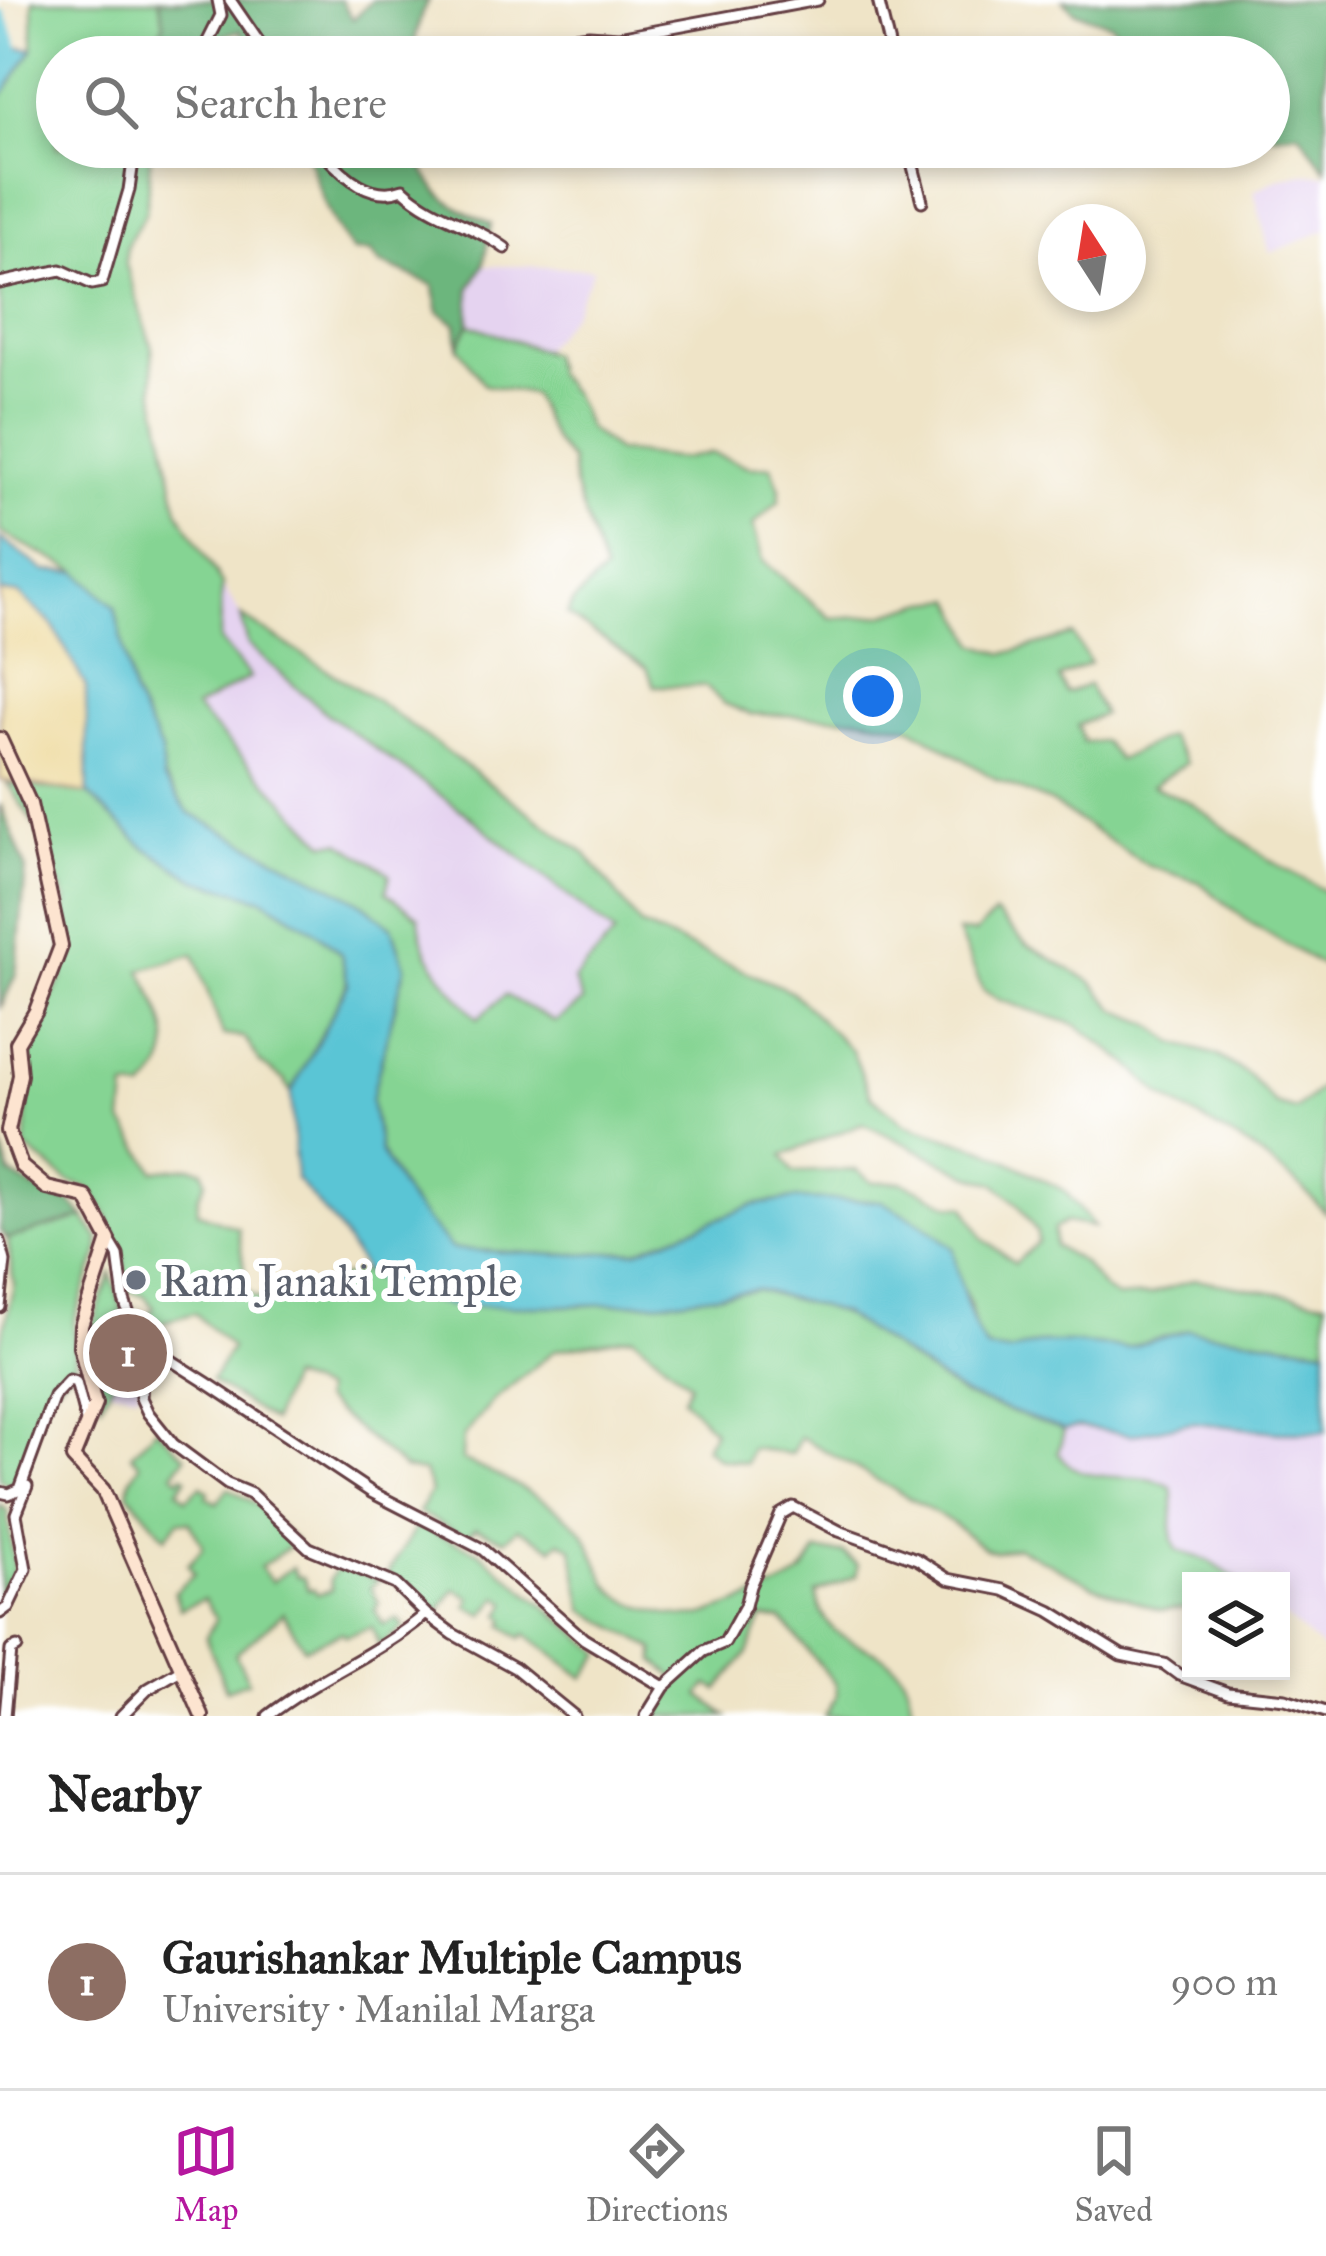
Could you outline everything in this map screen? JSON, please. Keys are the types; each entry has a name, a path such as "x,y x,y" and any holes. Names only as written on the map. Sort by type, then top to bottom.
{"street":[{"path":"210,36 221,15 218,0"},
{"path":"230,0 255,36"},
{"path":"623,36 818,0"},
{"path":"878,0 887,36"},
{"path":"0,283 61,270 92,284 102,282 132,168"},
{"path":"340,168 360,187 390,194 403,189 417,202 475,228 505,248"},
{"path":"913,168 922,201"},
{"path":"0,739 30,804 62,946 36,1012 16,1043 20,1075 8,1131 21,1166 47,1188 86,1197 118,1255 124,1300 144,1373 141,1398 148,1413 173,1444 227,1484 251,1495 310,1548 395,1584 453,1634 515,1668 574,1716"},
{"path":"109,1240 81,1326 80,1346 95,1404 73,1458 103,1490 202,1716"},
{"path":"0,1241 5,1261 0,1307"},
{"path":"139,1347 154,1350 207,1383 371,1492 482,1549 584,1639 664,1687"},
{"path":"0,1492 20,1489 54,1396 69,1380 76,1382 87,1426"},
{"path":"0,1613 8,1607 26,1569 16,1514 29,1483 30,1459"},
{"path":"646,1716 664,1687 704,1651 725,1642 745,1606 781,1514 793,1507 839,1531 917,1559 947,1579 1004,1590 1050,1611 1121,1654 1164,1664 1179,1675 1228,1693 1285,1699 1326,1712"},
{"path":"268,1716 311,1684 395,1640 426,1614"},
{"path":"5,1716 7,1660 10,1650 17,1648"},
{"path":"121,1716 148,1689 182,1669"}],"shaded area":[{"path":"1326,175 1326,230 1270,253 1254,191 1278,179"},
{"path":"483,266 594,269 572,314 541,352 469,324 470,288"},
{"path":"222,584 241,616 248,645 327,714 468,815 615,934 575,980 584,1002 555,1022 479,1020 449,986 420,939 419,917 326,843 194,708 250,677 220,641"},
{"path":"123,1312 140,1364 138,1394 109,1389 121,1368 107,1324"},
{"path":"1192,1422 1326,1432 1326,1652 1290,1622 1290,1572 1226,1572 1177,1550 1172,1535 1172,1488 1151,1479 1102,1479 1066,1464 1058,1454 1060,1437 1071,1427 1126,1435"}],"green space":[{"path":"33,0 159,0 164,23 159,36 36,36 36,168 149,168 146,212 127,245 125,262 152,348 154,388 178,510 222,584 220,641 250,677 195,708 325,843 341,842 390,874 386,892 419,917 431,959 478,1019 505,995 555,1022 583,1002 574,980 615,934 468,815 327,714 248,645 241,616 377,701 586,854 641,926 791,991 852,1051 871,1096 905,1124 987,1150 1065,1191 1094,1227 1066,1222 1054,1229 1055,1246 1082,1262 1105,1290 1117,1297 1150,1295 1195,1279 1326,1301 1326,1348 1188,1330 1127,1348 1041,1343 1010,1352 994,1351 981,1344 976,1333 952,1248 794,1199 753,1205 637,1251 560,1255 452,1250 408,1200 380,1151 371,1100 405,967 392,927 359,901 189,813 163,778 161,751 133,695 115,607 78,572 0,532 0,99 33,49","holes":["863,1123 996,1184 1019,1205 1037,1233 1038,1242 1015,1263 983,1239 965,1206 951,1205 903,1182 872,1182 856,1170 793,1172 783,1155"]},
{"path":"159,0 341,0 353,19 372,0 429,0 416,36 243,36 242,30 223,36 159,36 164,23"},
{"path":"1063,0 1326,0 1326,170 1299,132 1290,133 1290,36 1119,36 1111,24 1075,12"},
{"path":"312,168 424,168 442,195 491,224 483,266 470,288 469,324 458,346 456,324 439,312 433,285 380,263 371,252 353,251 324,202"},
{"path":"469,324 550,354 555,374 572,393 588,428 616,451 681,459 711,453 750,467 771,466 780,489 779,501 753,525 763,561 831,618 883,615 954,599 976,644 1004,654 1073,635 1090,663 1059,678 1066,693 1088,685 1103,714 1078,725 1083,742 1103,741 1118,760 1168,736 1186,763 1152,786 1190,802 1268,859 1326,892 1326,968 1249,922 1199,882 1148,866 1050,802 997,780 911,727 861,718 749,714 723,703 705,686 654,686 647,668 567,615 574,601 604,572 574,485 571,461 554,441 532,394 484,385 458,346"},
{"path":"7,783 88,794 144,847 197,880 264,899 314,930 341,954 348,983 291,1093 284,1080 260,1063 245,1038 223,1035 194,954 141,970 162,1018 167,1047 164,1062 143,1091 126,1089 123,1122 155,1171 203,1170 206,1181 197,1212 238,1228 247,1291 257,1299 365,1271 393,1292 558,1306 663,1302 757,1289 841,1313 964,1396 1064,1430 1058,1453 1083,1472 1144,1478 1172,1488 1172,1535 1177,1550 1226,1572 1182,1572 1182,1609 1160,1610 1094,1586 1017,1547 996,1552 985,1549 951,1522 801,1437 791,1454 751,1448 746,1463 717,1458 705,1447 714,1431 683,1398 690,1383 633,1336 555,1350 495,1399 463,1437 462,1460 557,1509 582,1531 611,1588 639,1606 664,1613 698,1616 721,1610 794,1579 817,1551 844,1553 858,1565 856,1576 816,1593 821,1612 841,1635 893,1664 906,1681 913,1716 825,1716 837,1696 836,1684 782,1620 762,1618 748,1653 718,1690 708,1685 700,1695 727,1716 657,1716 679,1681 655,1661 655,1649 584,1610 572,1548 560,1541 553,1548 518,1528 505,1540 476,1528 465,1537 418,1512 431,1492 424,1472 405,1469 322,1400 323,1391 289,1378 272,1421 211,1381 231,1348 195,1313 152,1325 146,1316 154,1308 144,1295 127,1291 124,1259 105,1211 87,1187 69,1182 25,1147 27,1111 20,1049 62,979 66,901 38,830"},
{"path":"0,804 26,868 16,974 0,1009"},
{"path":"995,914 1026,944 1092,982 1116,1010 1149,1023 1175,1043 1216,1055 1250,1076 1275,1104 1296,1110 1326,1083 1326,1213 1251,1148 1163,1097 1077,1025 999,1000 983,990 958,932 975,933"},
{"path":"0,1141 10,1174 48,1196 71,1202 84,1217 7,1239 0,1231"},
{"path":"84,1217 99,1239 99,1250 74,1321 75,1369 61,1380 43,1407 12,1486 0,1480 0,1344 14,1285 7,1239"},
{"path":"111,1274 123,1312 107,1325 121,1368 101,1404 91,1337"},
{"path":"156,1428 186,1457 173,1473 179,1479 187,1478 178,1490 186,1499 201,1486 217,1503 228,1488 256,1504 296,1542 260,1567 272,1582 292,1567 308,1590 317,1594 332,1590 330,1579 338,1566 378,1580 370,1587 379,1602 375,1610 383,1625 398,1619 404,1627 380,1646 371,1627 346,1636 342,1632 304,1648 283,1613 235,1654 249,1681 226,1690 206,1637 216,1618 204,1599 180,1609 174,1592 194,1574 188,1565 203,1547 190,1522 179,1521 165,1537 128,1493 140,1464 131,1455"},
{"path":"0,1505 7,1510 14,1569 0,1595"},
{"path":"419,1522 478,1551 602,1653 584,1678 526,1634 521,1638 503,1625 506,1620 501,1615 508,1603 499,1597 484,1615 467,1606 471,1598 455,1589 435,1616 387,1575"}],"sand":[{"path":"0,592 19,594 53,625 86,687 88,794 0,780"}],"water":[{"path":"0,45 33,49 0,99"},
{"path":"0,538 45,571 78,572 115,607 133,695 161,751 163,779 189,813 359,901 392,927 405,967 371,1100 380,1151 408,1200 452,1249 560,1255 637,1251 753,1205 794,1199 881,1201 923,1224 953,1248 971,1317 987,1349 1010,1352 1041,1343 1127,1348 1188,1330 1326,1348 1326,1432 1192,1422 1131,1435 1078,1427 1064,1430 964,1395 841,1313 757,1289 663,1302 558,1306 450,1306 393,1292 365,1271 336,1226 296,1179 291,1093 348,984 341,954 314,930 264,899 197,880 144,847 88,794 86,687 53,625 19,594 0,592"}],"waterway":[{"path":"0,17 12,48 0,86"}],"place":[{"name":"Ram Janaki Temple","path":"136,1280"},
{"name":"Gaurishankar Multiple Campus","path":"128,1353"}]}
